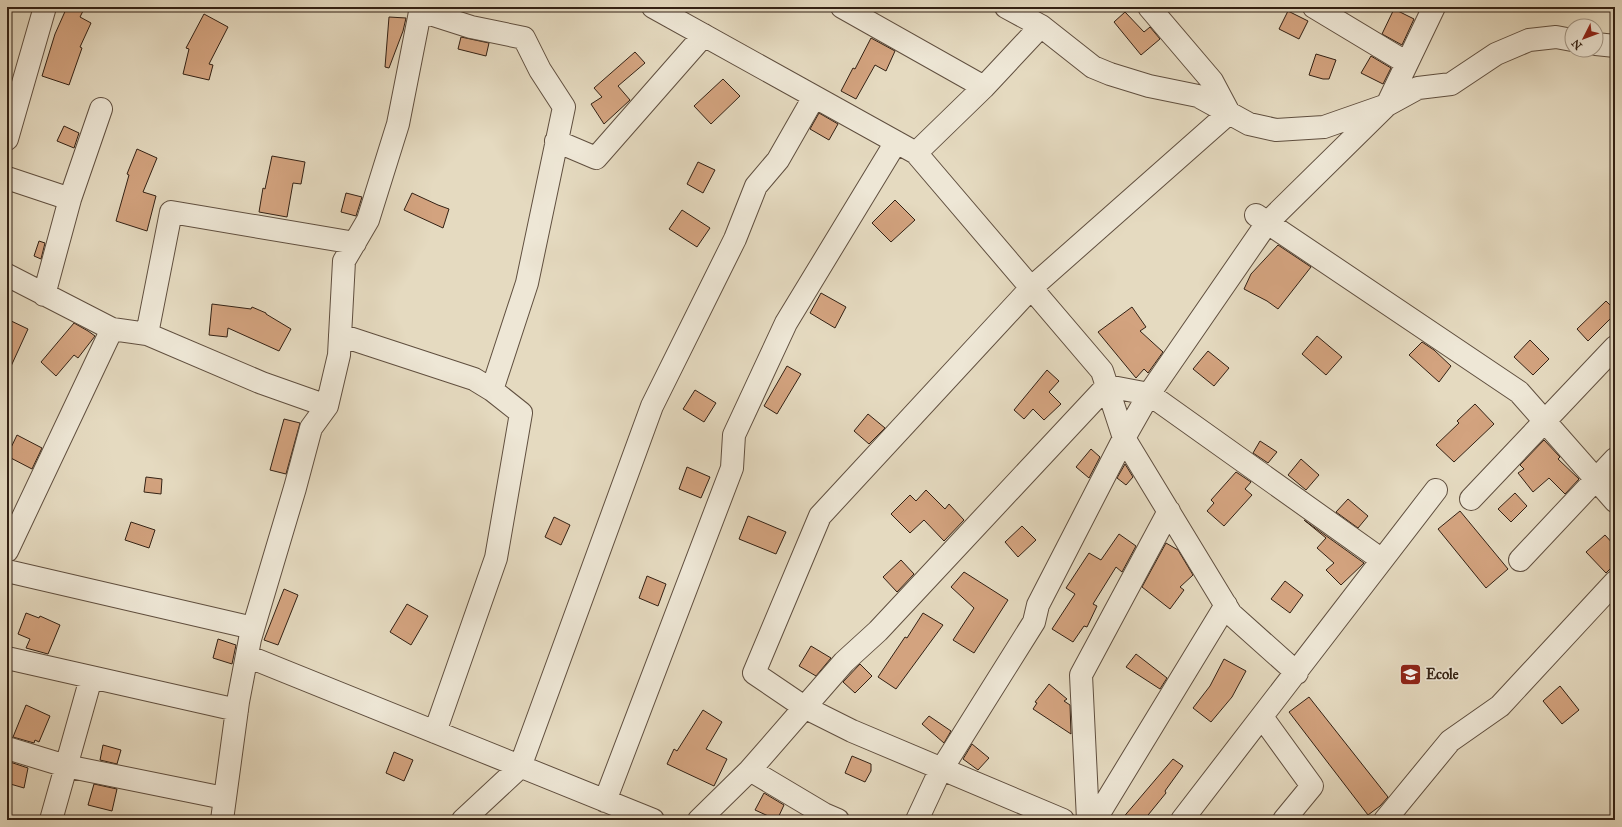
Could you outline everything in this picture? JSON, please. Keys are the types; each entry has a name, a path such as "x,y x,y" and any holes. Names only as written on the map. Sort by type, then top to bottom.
{"street":[{"path":"7,139 13,92 45,7"},
{"path":"653,7 916,153 1102,371 1124,438 1231,614 1297,673"},
{"path":"842,7 984,87"},
{"path":"1006,7 1041,26 1093,67 1148,86 1198,96 1249,124 1276,130 1324,127 1387,105 1418,88 1452,84 1496,54 1530,40 1556,38 1564,39"},
{"path":"1149,7 1212,81 1229,113"},
{"path":"1314,7 1407,63"},
{"path":"917,820 942,769 1034,622 1038,605 1124,438 1149,394 1261,219 1387,105 1434,7"},
{"path":"222,820 237,710 253,628 295,488 311,428 328,406 339,355 344,261 368,220 398,124 421,9 471,27 524,38 540,70 564,107 527,283 492,390"},
{"path":"916,153 984,87 1041,26"},
{"path":"556,142 596,158 704,36"},
{"path":"1604,45 1615,46"},
{"path":"463,820 520,767 652,406 735,239 756,186 778,160 814,97"},
{"path":"44,295 70,199 101,109"},
{"path":"1063,820 852,730 804,707 754,673 820,516 1031,288 1229,113"},
{"path":"606,801 732,468 734,435 786,323 896,142"},
{"path":"7,178 70,199"},
{"path":"147,334 171,212 355,243"},
{"path":"1261,219 1519,392 1615,501"},
{"path":"7,275 112,329 147,334 262,383 328,406"},
{"path":"7,551 112,329"},
{"path":"340,336 474,379 492,390 521,413 496,558 435,732"},
{"path":"1471,499 1615,347"},
{"path":"1107,386 1149,394 1382,560"},
{"path":"699,820 750,770 844,662 878,631 1107,386"},
{"path":"1520,560 1615,459"},
{"path":"1182,820 1297,673 1436,490"},
{"path":"1088,820 1082,675 1169,511"},
{"path":"7,571 253,628"},
{"path":"1385,820 1450,741 1500,706 1615,582"},
{"path":"1095,820 1226,605"},
{"path":"247,656 654,820"},
{"path":"7,658 237,710"},
{"path":"51,820 91,678"},
{"path":"1262,717 1312,786 1284,820"},
{"path":"7,748 66,766 224,798"},
{"path":"750,770 824,814 838,820"}],"building":[{"path":"67,7 85,7 80,17 91,23 80,47 82,48 69,85 42,76 55,34"},
{"path":"1394,9 1414,19 1402,45 1382,34"},
{"path":"1288,11 1308,21 1299,39 1279,29"},
{"path":"1125,12 1144,32 1150,27 1160,39 1141,55 1114,22"},
{"path":"204,14 228,27 209,64 213,65 209,80 183,74 189,49 186,48"},
{"path":"389,17 406,18 403,31 389,68 385,67"},
{"path":"461,37 489,43 486,56 458,49"},
{"path":"871,38 895,51 886,71 875,65 856,99 841,91 853,68 855,69"},
{"path":"635,52 645,63 618,86 630,100 604,124 591,104 602,97 594,88"},
{"path":"1316,54 1336,60 1329,79 1309,75"},
{"path":"1371,56 1391,68 1383,84 1361,73"},
{"path":"723,79 740,96 711,124 694,106"},
{"path":"819,113 838,124 829,140 810,129"},
{"path":"64,126 79,133 74,148 57,141"},
{"path":"137,149 157,158 143,192 156,196 147,231 116,221 129,175 127,174"},
{"path":"272,156 305,162 301,184 293,183 287,217 259,212 263,188 265,189"},
{"path":"698,162 715,170 703,193 687,184"},
{"path":"346,193 362,197 356,216 341,212"},
{"path":"412,193 449,209 443,228 404,210"},
{"path":"895,200 915,220 891,242 872,223"},
{"path":"682,210 710,228 697,247 669,229"},
{"path":"39,241 45,243 41,259 34,256"},
{"path":"1278,245 1311,267 1278,309 1267,301 1244,289 1251,274"},
{"path":"821,293 846,307 835,328 810,313"},
{"path":"1606,301 1615,310 1615,314 1588,341 1577,329"},
{"path":"212,304 251,309 252,307 266,313 291,329 279,351 228,328 227,337 209,335"},
{"path":"1132,307 1146,327 1140,331 1163,352 1148,373 1144,369 1136,378 1098,332"},
{"path":"7,319 28,329 7,375"},
{"path":"74,323 95,336 78,358 74,355 56,376 41,362"},
{"path":"1317,336 1342,357 1326,375 1302,354"},
{"path":"1530,340 1549,359 1533,375 1514,357"},
{"path":"1422,342 1434,350 1451,366 1439,382 1409,355"},
{"path":"1208,351 1229,368 1214,386 1193,369"},
{"path":"787,366 801,374 777,414 764,406"},
{"path":"1047,370 1059,381 1049,392 1061,404 1044,420 1033,409 1024,419 1014,410"},
{"path":"695,390 716,403 704,422 683,409"},
{"path":"1475,404 1494,424 1454,462 1436,445 1459,423 1457,421"},
{"path":"868,414 885,428 869,444 854,431"},
{"path":"284,419 300,423 286,474 270,470"},
{"path":"17,435 42,448 32,469 7,456"},
{"path":"1544,440 1560,457 1558,459 1579,479 1565,494 1549,478 1533,492 1518,473 1524,469 1520,465"},
{"path":"1260,441 1277,452 1268,463 1253,453"},
{"path":"1091,449 1100,457 1089,478 1076,467"},
{"path":"1301,459 1319,475 1306,490 1288,475"},
{"path":"1125,464 1133,477 1126,485 1117,478"},
{"path":"687,467 710,477 701,498 679,489"},
{"path":"1236,472 1251,482 1245,489 1252,495 1224,526 1207,511 1214,503 1211,500"},
{"path":"146,477 162,479 161,494 144,492"},
{"path":"926,490 945,509 949,504 964,520 944,541 924,520 910,533 891,514 910,495 916,501"},
{"path":"1515,493 1527,506 1511,522 1498,509"},
{"path":"1348,499 1368,516 1358,528 1336,512"},
{"path":"1460,511 1508,569 1486,588 1438,529"},
{"path":"748,516 786,532 776,554 739,539"},
{"path":"554,517 570,525 561,545 545,537"},
{"path":"1304,520 1364,563 1341,585 1326,570 1334,563 1317,548 1326,538"},
{"path":"131,522 155,530 149,548 125,540"},
{"path":"1022,526 1036,540 1018,557 1005,542"},
{"path":"1119,534 1136,546 1122,572 1116,567 1093,604 1097,606 1087,627 1084,626 1073,642 1052,629 1075,594 1066,588 1089,553 1101,560"},
{"path":"1605,535 1615,546 1615,564 1606,573 1586,552"},
{"path":"1166,543 1178,550 1193,575 1180,587 1184,590 1170,609 1142,587"},
{"path":"901,560 914,574 897,592 883,577"},
{"path":"964,572 1008,600 974,653 953,640 974,608 951,587"},
{"path":"647,576 666,584 658,606 639,598"},
{"path":"1285,581 1303,595 1290,613 1271,599"},
{"path":"284,589 298,595 278,645 264,640"},
{"path":"407,604 428,616 411,645 390,632"},
{"path":"26,613 39,618 40,616 60,625 48,654 26,648 30,639 18,634"},
{"path":"923,613 943,625 896,689 878,677 905,637 907,638"},
{"path":"218,639 236,645 232,664 213,658"},
{"path":"811,646 831,658 816,676 799,666"},
{"path":"1136,654 1167,678 1160,689 1126,667"},
{"path":"1224,659 1246,671 1232,697 1211,722 1193,708 1210,686"},
{"path":"860,664 872,676 855,693 843,682"},
{"path":"1049,684 1067,699 1064,701 1070,705 1071,734 1033,709 1037,703 1035,702"},
{"path":"1560,686 1579,710 1562,724 1543,701"},
{"path":"1309,697 1388,797 1380,806 1368,815 1289,712"},
{"path":"26,705 50,716 39,742 35,740 34,743 13,737"},
{"path":"703,710 722,722 706,749 727,759 714,786 667,764 674,749 677,751"},
{"path":"929,716 951,731 944,743 922,724"},
{"path":"972,744 989,758 978,770 963,759"},
{"path":"103,745 121,750 117,764 100,760"},
{"path":"394,752 413,760 404,781 386,773"},
{"path":"852,756 871,764 871,771 865,782 845,773"},
{"path":"1173,759 1183,766 1165,791 1166,793 1144,820 1121,820"},
{"path":"7,761 28,768 24,788 7,783"},
{"path":"94,784 117,789 112,811 88,805"},
{"path":"764,793 784,805 777,820 755,810"}],"place":[{"name":"Ecole","path":"1411,674"}]}
